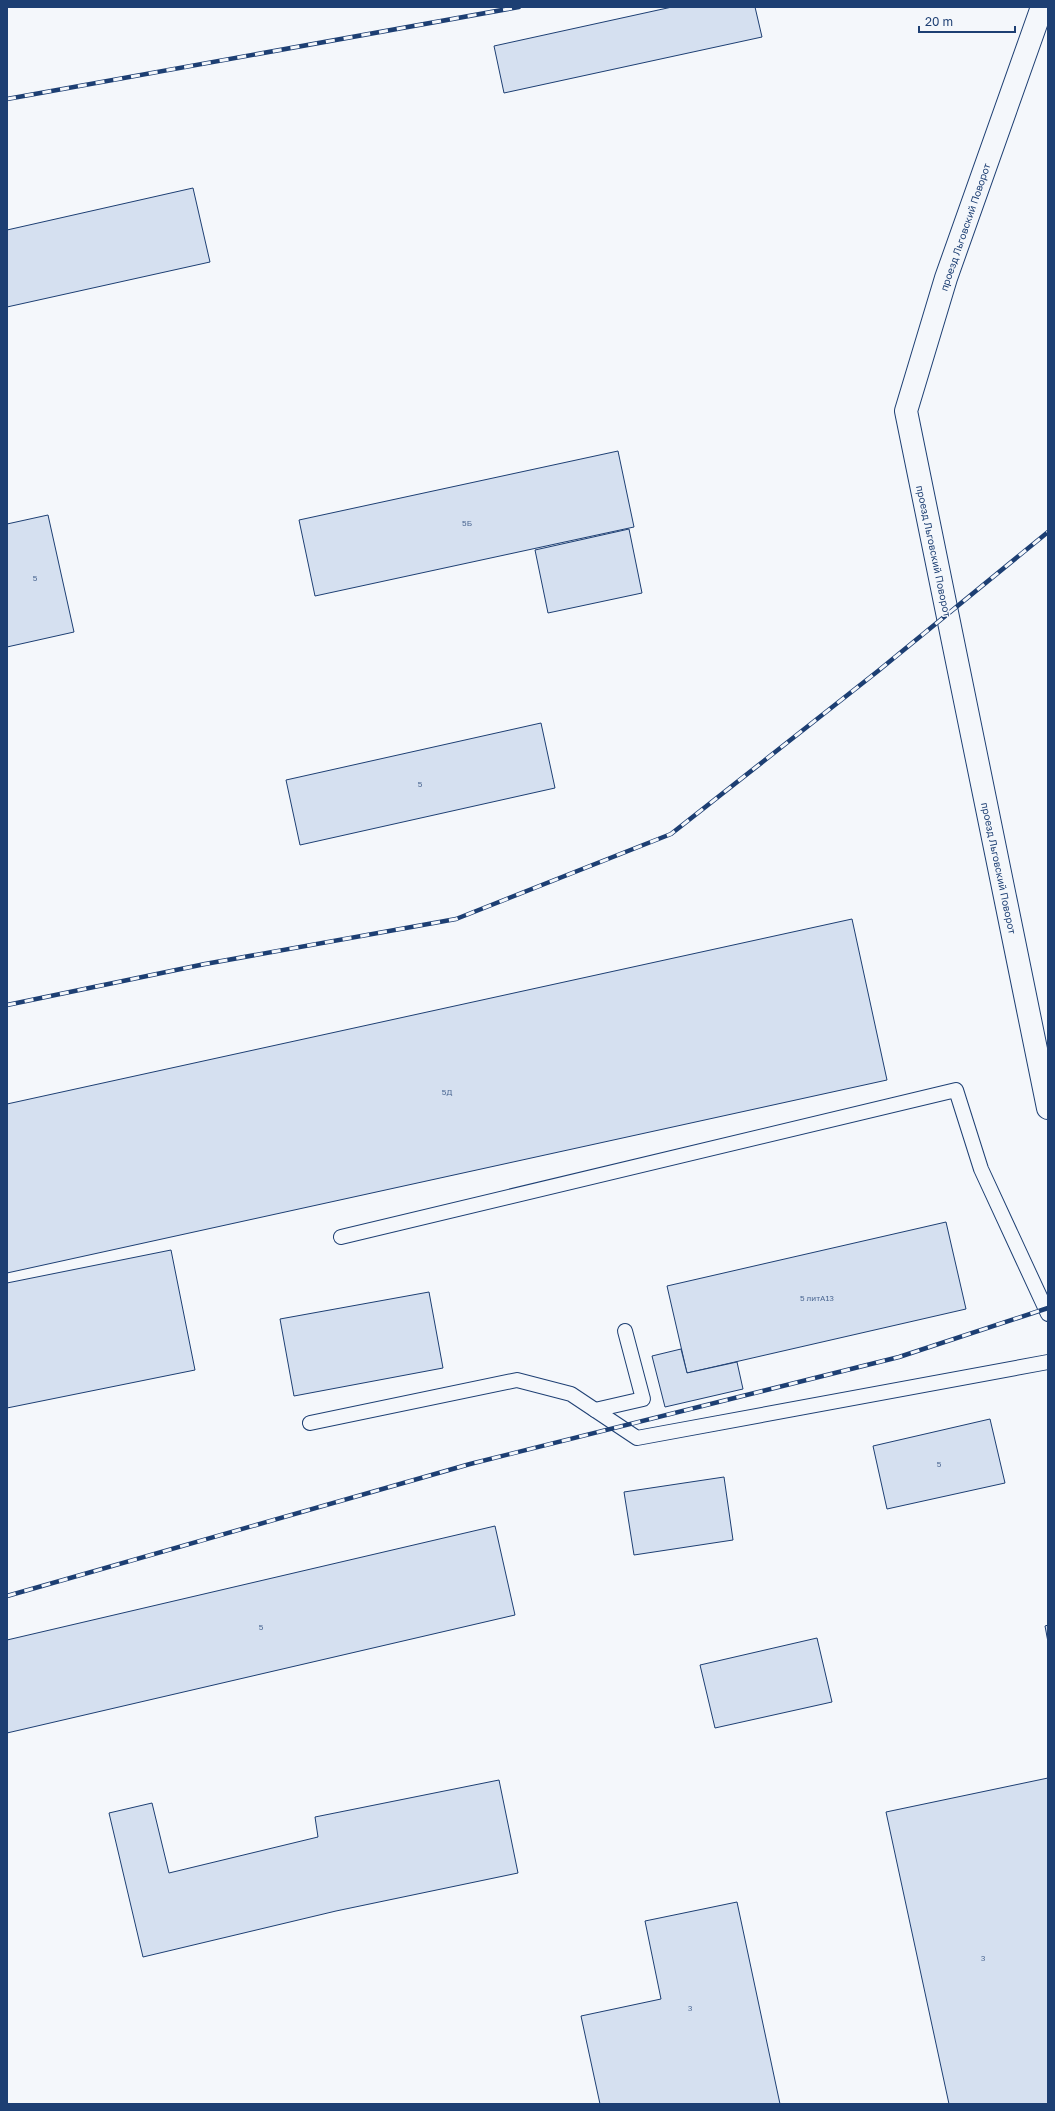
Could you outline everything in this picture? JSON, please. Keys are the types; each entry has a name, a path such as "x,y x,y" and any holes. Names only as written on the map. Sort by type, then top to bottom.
{"street":[{"name":"проезд Льговский Поворот","path":"1042,7 946,278 906,411 1048,1108"}],"lane":[{"path":"341,1237 956,1090 981,1168 1048,1314"},
{"path":"595,1410 643,1399 625,1331"},
{"path":"310,1422 517,1380 571,1394 637,1438 1048,1362"}],"building":[{"path":"672,7 755,7 762,37 504,93 494,46"},
{"path":"193,188 210,262 7,307 7,230"},
{"path":"618,451 634,527 315,596 299,520"},
{"path":"48,515 74,632 7,647 7,524"},
{"path":"629,529 642,593 548,613 535,550"},
{"path":"541,723 555,788 300,845 286,780"},
{"path":"852,919 887,1080 7,1273 7,1104"},
{"path":"946,1222 966,1309 687,1373 667,1286"},
{"path":"171,1250 195,1370 7,1408 7,1283"},
{"path":"429,1292 443,1368 294,1396 280,1319"},
{"path":"681,1349 687,1373 737,1362 743,1389 665,1407 652,1356"},
{"path":"990,1419 1005,1483 887,1509 873,1446"},
{"path":"724,1477 733,1540 634,1555 624,1492"},
{"path":"495,1526 515,1615 7,1733 7,1640"},
{"path":"1048,1625 1048,1642 1045,1626"},
{"path":"817,1638 832,1702 715,1728 700,1665"},
{"path":"1048,1778 1048,2104 949,2104 886,1812"},
{"path":"499,1780 518,1873 336,1911 143,1957 109,1813 152,1803 169,1873 318,1837 315,1817"},
{"path":"737,1902 780,2104 600,2104 581,2016 661,1999 645,1921"}],"railway":[{"path":"7,99 519,7"},
{"path":"7,1005 205,964 456,919 671,834 878,671 1048,532"},
{"path":"7,1596 470,1464 899,1357 1048,1308"}]}
